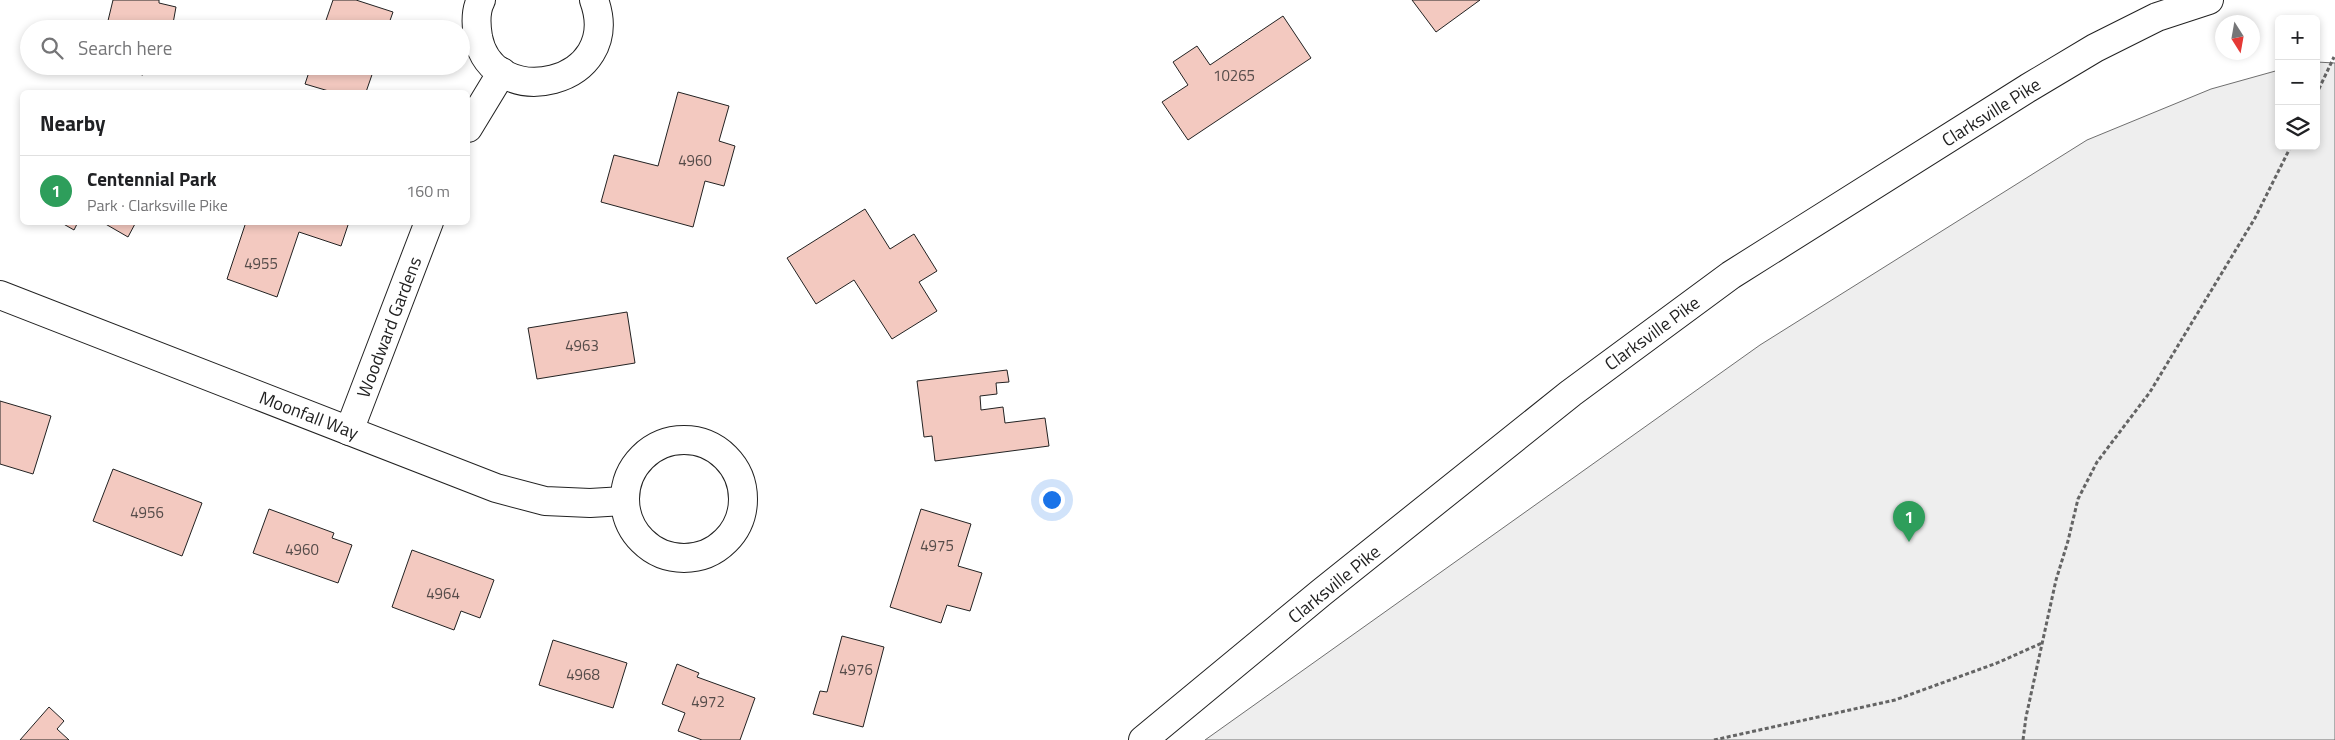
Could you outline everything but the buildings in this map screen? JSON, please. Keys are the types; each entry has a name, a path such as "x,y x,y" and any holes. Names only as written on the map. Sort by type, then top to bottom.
{"street":[{"path":"481,0 476,24 479,42 488,59 502,72 522,82 544,83 566,76 582,64 593,48 598,32 598,11 594,0"},
{"name":"Clarksville Pike","path":"1143,740 1330,586 1571,393 1731,275 2028,88 2095,48 2157,17 2209,0"},
{"path":"470,125 502,72"},
{"name":"Woodward Gardens","path":"349,431 428,225"},
{"name":"Moonfall Way","path":"0,295 496,488 544,501 590,503 624,501"},
{"path":"690,440 711,446 728,458 737,472 743,494 740,518 729,538 709,553 692,558 670,557 648,547 633,529 624,501 627,481 634,466 644,455 654,447 668,442 690,440"}],"path":[{"path":"2320,86 2334,57"},
{"path":"2024,740 2026,717 2056,580 2078,499 2097,462 2150,392 2255,218 2289,150"},
{"path":"1714,740 1895,700 1997,663 2042,643"}],"shaded area":[{"path":"2320,62 2335,63 2335,740 1205,740 1760,345 2087,140 2211,89 2275,71 2275,150 2320,150"}],"place":[{"name":"Centennial Park","path":"1909,542"}]}
